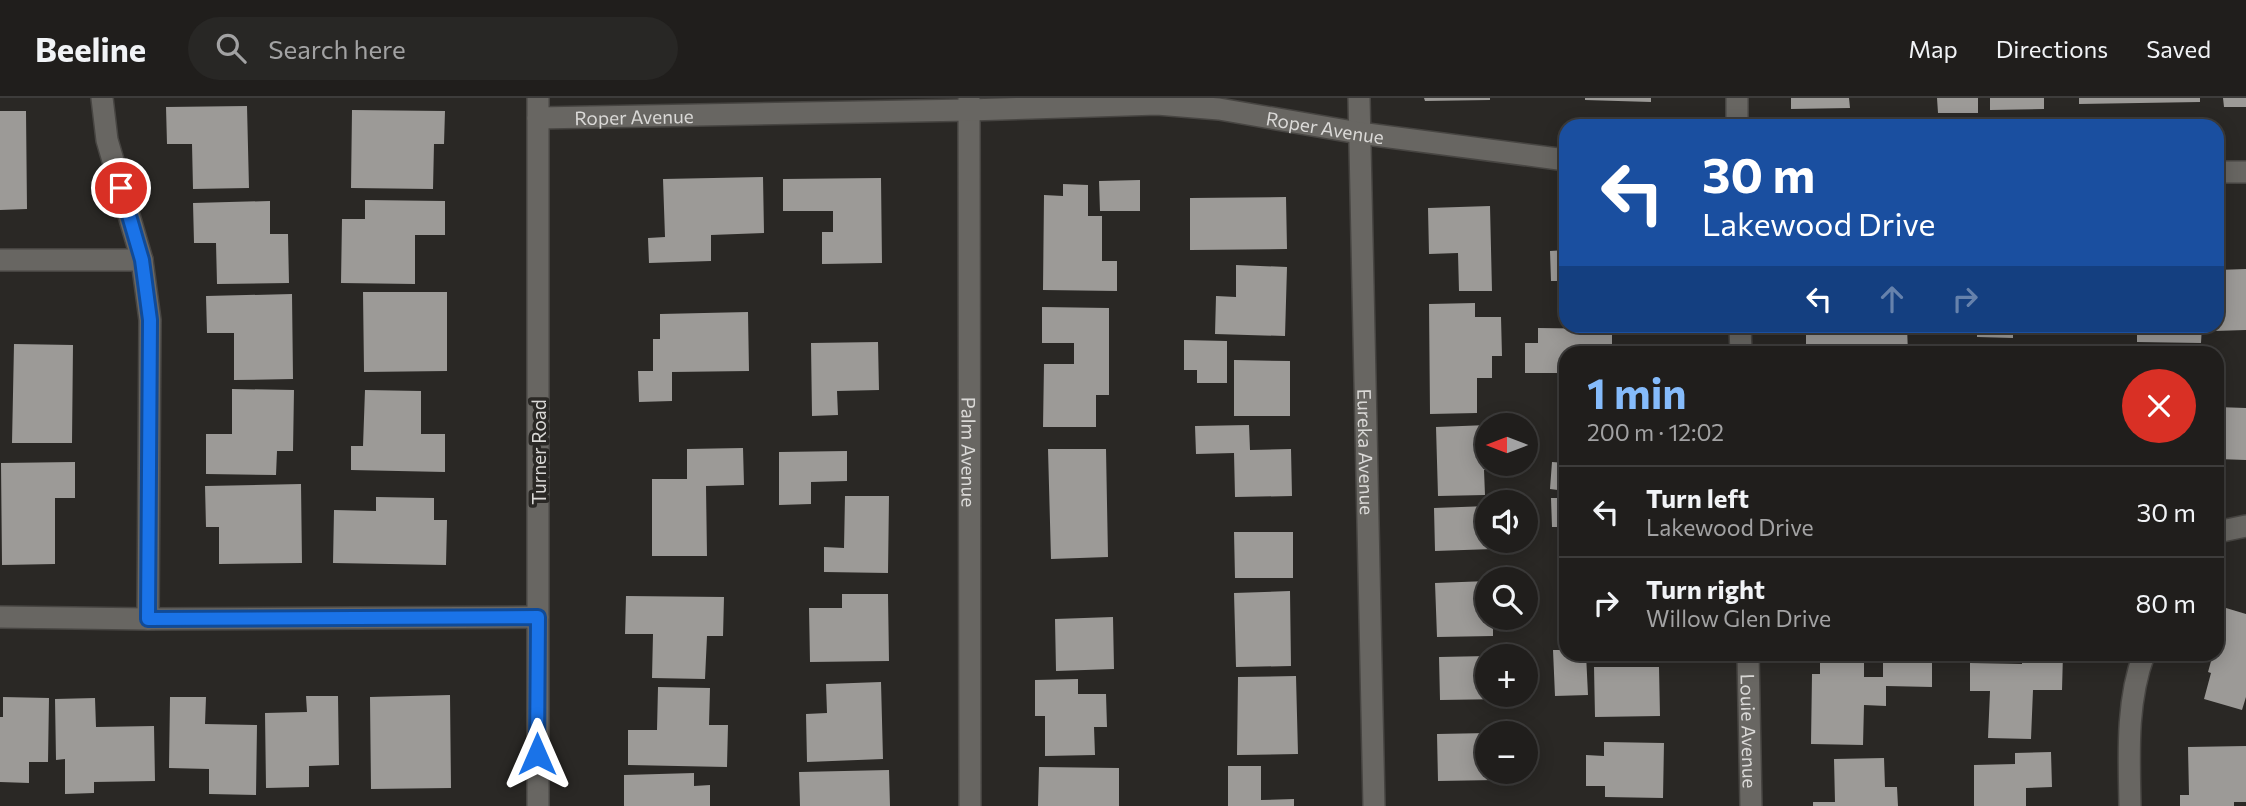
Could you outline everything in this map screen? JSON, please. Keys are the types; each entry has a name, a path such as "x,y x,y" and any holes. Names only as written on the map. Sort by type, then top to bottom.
{"street":[{"path":"102,98 107,140 142,260 150,320 148,619"},
{"name":"Eureka Avenue","path":"1359,98 1374,806"},
{"path":"1737,98 1737,119"},
{"name":"Palm Avenue","path":"969,104 970,806"},
{"name":"Roper Avenue","path":"538,108 1157,104 1219,108 1359,133 1559,159"},
{"name":"Turner Road","path":"538,108 538,806"},
{"path":"2224,172 2246,172"},
{"path":"0,260 142,260"},
{"path":"2224,531 2246,526"},
{"path":"0,617 538,617"},
{"name":"Louie Avenue","path":"1748,661 1751,806"},
{"path":"2130,806 2129,729 2142,661"}],"building":[{"path":"1424,98 1490,98 1490,100 1425,101"},
{"path":"1651,98 1651,102 1585,100"},
{"path":"1791,98 1849,98 1850,108 1791,109"},
{"path":"1937,98 1978,98 1978,113 1938,113"},
{"path":"1990,98 2044,98 2044,109 1990,110"},
{"path":"2079,98 2200,98 2200,102 2079,104"},
{"path":"2223,98 2246,98 2246,107 2224,107"},
{"path":"247,106 249,188 193,189 192,144 167,144 166,107"},
{"path":"352,110 445,111 444,144 434,144 433,189 351,188"},
{"path":"0,111 26,111 27,209 0,210"},
{"path":"763,177 764,233 711,235 711,261 649,263 648,238 665,237 663,179"},
{"path":"881,178 882,263 822,264 822,232 833,232 833,211 783,211 783,179"},
{"path":"1140,180 1140,211 1100,211 1099,181"},
{"path":"1063,184 1088,185 1088,216 1102,216 1102,261 1117,261 1117,291 1043,290 1044,195 1063,196"},
{"path":"1286,197 1287,249 1190,250 1190,198"},
{"path":"365,200 445,201 445,235 415,235 415,284 341,283 342,219 365,219"},
{"path":"270,201 270,234 288,234 289,283 217,284 216,243 194,243 193,203"},
{"path":"1490,206 1492,291 1459,291 1458,253 1429,254 1428,208"},
{"path":"1559,250 1559,281 1551,281 1550,251"},
{"path":"1236,265 1287,267 1285,336 1215,334 1216,296 1236,297"},
{"path":"2246,269 2246,330 2224,331 2224,270"},
{"path":"363,292 447,292 447,371 364,372"},
{"path":"292,294 293,379 234,380 234,333 207,333 206,296"},
{"path":"1475,303 1475,317 1501,317 1502,356 1492,356 1492,378 1477,378 1477,413 1430,414 1429,304"},
{"path":"1042,307 1109,308 1109,395 1096,395 1096,427 1043,427 1044,364 1074,364 1074,343 1042,343"},
{"path":"748,312 749,371 672,372 672,401 639,402 638,371 653,371 653,339 660,339 660,314"},
{"path":"1538,328 1559,328 1559,333 1612,333 1612,346 1559,346 1559,373 1525,373 1525,343 1538,343"},
{"path":"1806,333 1907,333 1908,346 1806,346"},
{"path":"1977,333 2013,333 2013,338 1977,337"},
{"path":"2137,333 2202,333 2201,343 2137,342"},
{"path":"1184,340 1227,341 1227,383 1197,383 1197,370 1184,370"},
{"path":"878,342 879,390 837,391 838,415 812,416 811,343"},
{"path":"14,344 73,345 72,443 12,443"},
{"path":"1234,360 1290,361 1290,416 1234,416"},
{"path":"232,389 294,390 293,451 277,451 276,475 206,474 206,434 232,434"},
{"path":"365,390 421,391 421,434 445,434 445,472 351,470 351,446 363,446"},
{"path":"2224,407 2246,408 2246,460 2224,459"},
{"path":"1249,425 1250,450 1291,449 1292,496 1235,497 1234,453 1196,454 1195,426"},
{"path":"1475,426 1475,476 1484,476 1485,490 1475,490 1475,495 1438,496 1436,427"},
{"path":"743,448 744,485 706,486 707,556 652,556 652,479 687,479 687,449"},
{"path":"1048,449 1106,449 1108,557 1051,559"},
{"path":"847,451 847,481 811,482 811,504 779,505 779,452"},
{"path":"75,462 75,498 55,498 55,564 2,565 1,463"},
{"path":"1552,462 1559,462 1559,490 1550,489"},
{"path":"301,484 302,563 219,564 219,527 206,527 205,486"},
{"path":"845,496 889,496 888,573 824,572 824,547 844,548"},
{"path":"376,497 434,498 434,520 447,520 446,565 333,563 334,510 376,511"},
{"path":"1551,498 1559,498 1559,527 1552,527"},
{"path":"1475,506 1475,550 1435,551 1434,508"},
{"path":"1234,532 1293,532 1293,578 1235,578"},
{"path":"1475,581 1475,630 1493,630 1493,636 1437,637 1435,583"},
{"path":"1290,591 1291,666 1236,667 1234,593"},
{"path":"842,594 888,594 889,661 810,662 809,608 842,608"},
{"path":"626,596 724,597 723,636 707,636 705,679 652,678 653,634 625,634"},
{"path":"2226,608 2246,614 2246,697 2242,710 2204,699 2211,673 2208,672 2211,661 2224,661"},
{"path":"1113,617 1114,669 1056,671 1055,619"},
{"path":"1553,650 1559,650 1559,661 1586,661 1588,695 1555,696"},
{"path":"1475,656 1475,699 1440,700 1439,657"},
{"path":"1820,661 1864,661 1864,677 1883,677 1883,661 1932,661 1932,687 1886,686 1886,706 1864,705 1863,745 1811,744 1812,674 1820,674"},
{"path":"2022,661 2063,661 2062,690 2033,690 2031,739 1988,738 1990,691 1970,691 1970,663 2022,664"},
{"path":"1594,667 1659,667 1660,716 1595,717"},
{"path":"1296,676 1298,754 1237,755 1238,677"},
{"path":"1078,679 1078,694 1106,694 1107,727 1094,727 1095,755 1045,756 1045,716 1035,716 1035,680"},
{"path":"881,682 883,759 807,762 806,714 827,713 826,684"},
{"path":"658,687 710,688 709,725 728,725 727,767 628,765 628,730 657,730"},
{"path":"450,695 451,788 371,789 370,697"},
{"path":"306,696 338,696 339,765 309,766 309,787 266,788 265,713 307,712"},
{"path":"3,697 49,698 48,762 29,762 29,783 0,782 0,717 3,717"},
{"path":"170,697 206,697 205,724 257,725 256,795 209,794 209,769 169,768"},
{"path":"95,698 96,727 154,726 155,781 94,782 94,793 65,794 65,759 56,760 55,699"},
{"path":"1475,733 1475,780 1438,781 1437,734"},
{"path":"1604,742 1664,743 1663,798 1605,797 1605,786 1586,786 1586,755 1604,756"},
{"path":"2246,746 2246,802 2234,802 2234,806 2180,806 2180,795 2189,795 2188,747"},
{"path":"2051,752 2052,787 2026,788 2026,806 1974,806 1974,765 2015,764 2015,753"},
{"path":"1884,758 1885,787 1897,787 1898,806 1813,806 1813,802 1835,802 1834,759"},
{"path":"1228,766 1261,766 1261,800 1294,799 1294,806 1228,806"},
{"path":"1039,767 1119,768 1119,806 1038,806"},
{"path":"889,770 890,806 800,806 799,772"},
{"path":"694,773 694,786 710,785 710,806 624,806 624,775"}],"route":[{"path":"121,188 142,260 150,320 148,619 538,617 537,754"}]}
